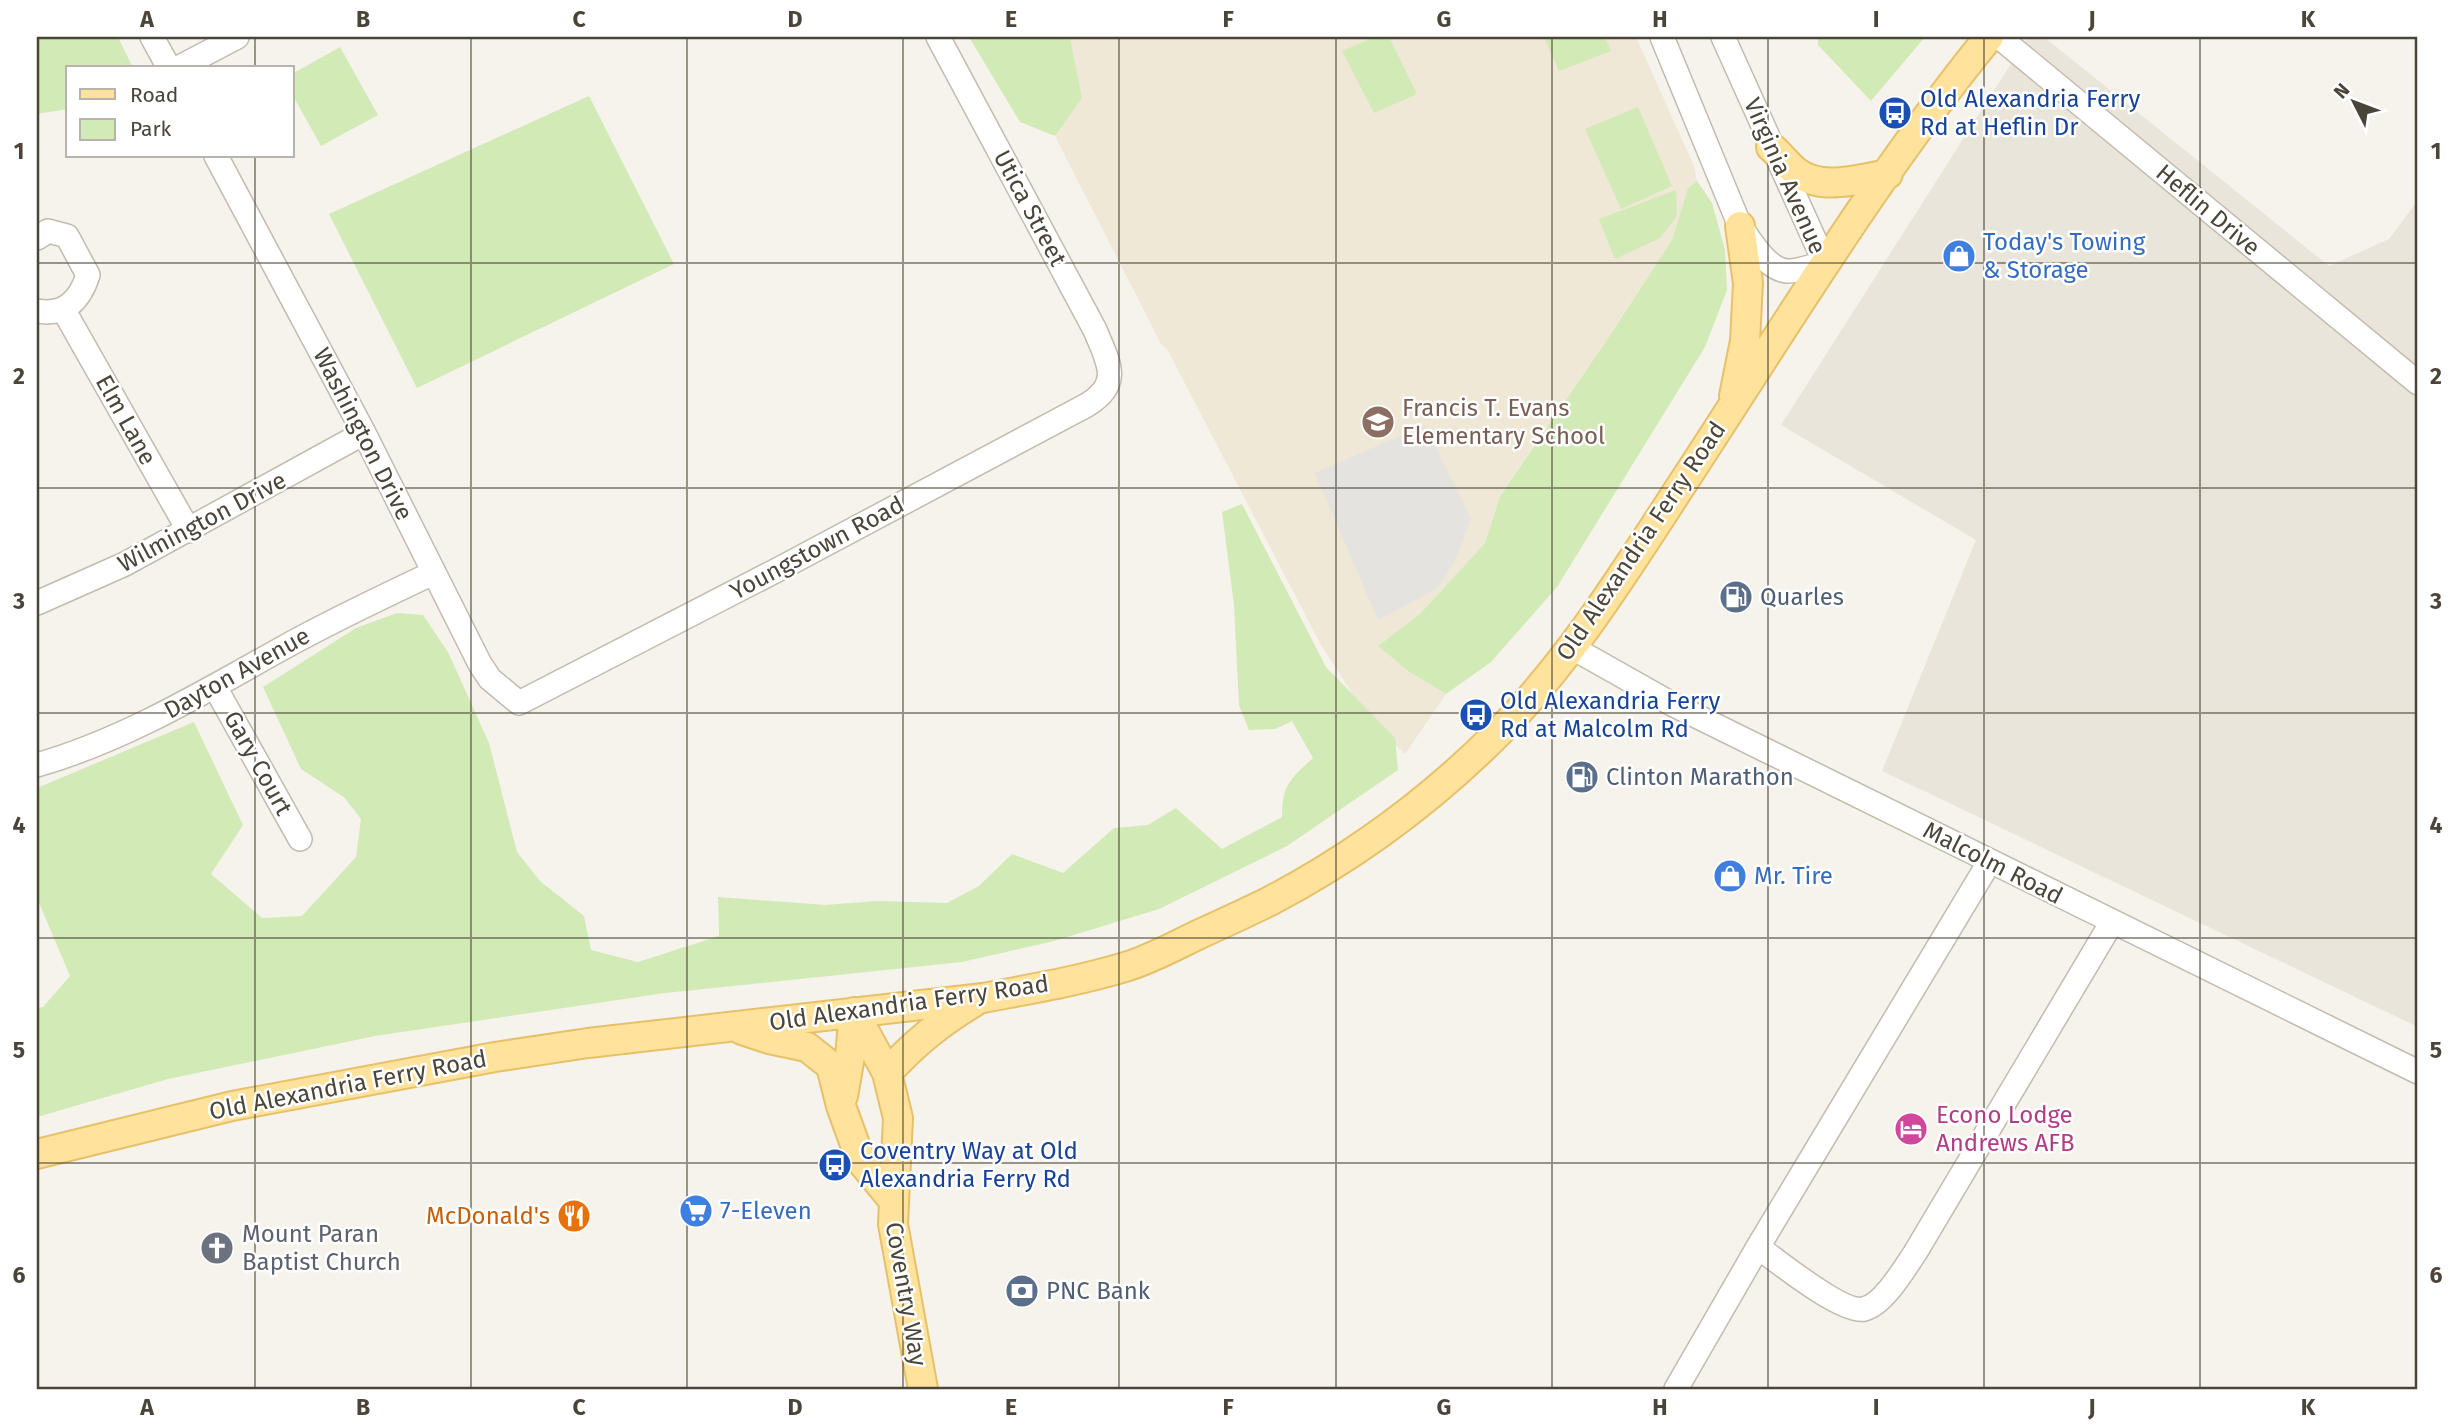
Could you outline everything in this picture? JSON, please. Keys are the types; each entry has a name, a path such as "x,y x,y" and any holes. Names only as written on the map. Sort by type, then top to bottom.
{"main road":[{"name":"Old Alexandria Ferry Road","path":"37,1154 232,1106 495,1056 983,998 1127,966 1269,902 1393,823 1461,767 1498,733 1571,647 1628,567 1825,263 1959,74 1989,37"},
{"path":"1771,147 1796,171 1815,181 1838,183 1888,174"},
{"path":"1731,408 1745,341 1748,283 1740,226"},
{"path":"887,1073 918,1041 945,1020 983,998"},
{"path":"841,1106 854,1012"},
{"name":"Coventry Way","path":"854,1012 887,1073 898,1118 892,1199 893,1224 923,1389"},
{"name":"Coventry Way","path":"733,1027 769,1039 807,1047 831,1066 841,1106 861,1161 892,1199"}],"street":[{"path":"152,37 168,66"},
{"path":"182,66 237,37"},
{"name":"Utica Street","path":"937,37 1095,331 1110,372 1108,384"},
{"name":"Virginia Avenue","path":"1662,37 1740,226 1759,253 1786,271 1825,263 1723,37"},
{"name":"Heflin Drive","path":"1999,37 2418,383"},
{"name":"Washington Drive","path":"217,158 364,433 489,679 519,703"},
{"path":"37,238 48,231 67,236 88,275 82,293 63,309 37,311"},
{"name":"Elm Lane","path":"63,309 189,531"},
{"name":"Youngstown Road","path":"519,703 779,569 1087,405 1104,391 1108,384"},
{"name":"Wilmington Drive","path":"37,604 113,570 189,531 364,433"},
{"name":"Dayton Avenue","path":"37,765 115,737 215,687 319,628 433,573"},
{"name":"Malcolm Road","path":"1571,647 1672,704 2418,1072"},
{"name":"Gary Court","path":"215,687 300,839"},
{"path":"1676,1389 1758,1247 1990,862"},
{"path":"1758,1247 1832,1299 1855,1310 1867,1309 1881,1298 1915,1253 2112,922"}],"shaded area":[{"name":"Francis T. Evans Elementary School","path":"1070,37 1636,37 1694,166 1697,181 1688,188 1672,240 1500,495 1485,543 1420,614 1378,646 1408,671 1446,694 1405,754 1370,721 1321,645 1167,349 1161,344 1055,136 1082,98"},
{"path":"2028,37 2044,37 2329,266 2389,239 2418,200 2418,1027 1882,771 1976,540 1781,425"},
{"path":"1425,425 1471,519 1457,557 1438,588 1378,620 1315,473"}],"green space":[{"path":"37,37 118,37 132,66 66,66 66,109 37,114"},
{"path":"969,37 1070,37 1082,98 1055,136 1020,122"},
{"path":"1375,37 1389,37 1417,94 1374,113 1342,51"},
{"path":"1544,37 1605,37 1611,51 1559,71"},
{"path":"1818,37 1925,37 1871,101 1818,45"},
{"path":"340,47 378,115 321,146 294,98 294,73"},
{"path":"589,96 674,264 417,388 329,214"},
{"path":"1638,107 1672,186 1621,209 1585,129"},
{"path":"1697,181 1712,203 1725,250 1727,290 1705,347 1557,587 1491,662 1446,694 1408,671 1378,646 1420,614 1485,543 1500,496 1672,240 1688,188"},
{"path":"1676,190 1677,216 1660,238 1615,259 1599,219"},
{"path":"1242,504 1326,667 1395,738 1398,770 1287,846 1159,909 1054,941 962,962 665,993 375,1036 168,1079 37,1117 37,1008 43,1007 70,976 37,898 37,788 194,722 243,825 211,874 262,918 302,916 356,857 361,819 345,798 301,769 263,687 356,628 397,613 423,615 448,652 489,743 517,852 540,881 584,916 591,950 638,962 719,936 718,897 826,905 876,901 947,903 979,886 1012,854 1063,873 1114,828 1148,825 1176,808 1222,849 1282,817 1289,783 1313,758 1292,721 1275,729 1249,730 1239,705 1234,605 1222,512"}],"place":[{"name":"Old Alexandria Ferry Rd at Heflin Dr","path":"1895,113"},
{"name":"Today's Towing & Storage","path":"1959,256"},
{"name":"Francis T. Evans Elementary School","path":"1378,422"},
{"name":"Quarles","path":"1736,597"},
{"name":"Old Alexandria Ferry Rd at Malcolm Rd","path":"1476,715"},
{"name":"Clinton Marathon","path":"1582,777"},
{"name":"Mr. Tire","path":"1730,876"},
{"name":"Econo Lodge Andrews AFB","path":"1911,1129"},
{"name":"Coventry Way at Old Alexandria Ferry Rd","path":"835,1165"},
{"name":"7-Eleven","path":"696,1211"},
{"name":"McDonald's","path":"574,1216"},
{"name":"Mount Paran Baptist Church","path":"217,1248"},
{"name":"PNC Bank","path":"1022,1291"}]}
